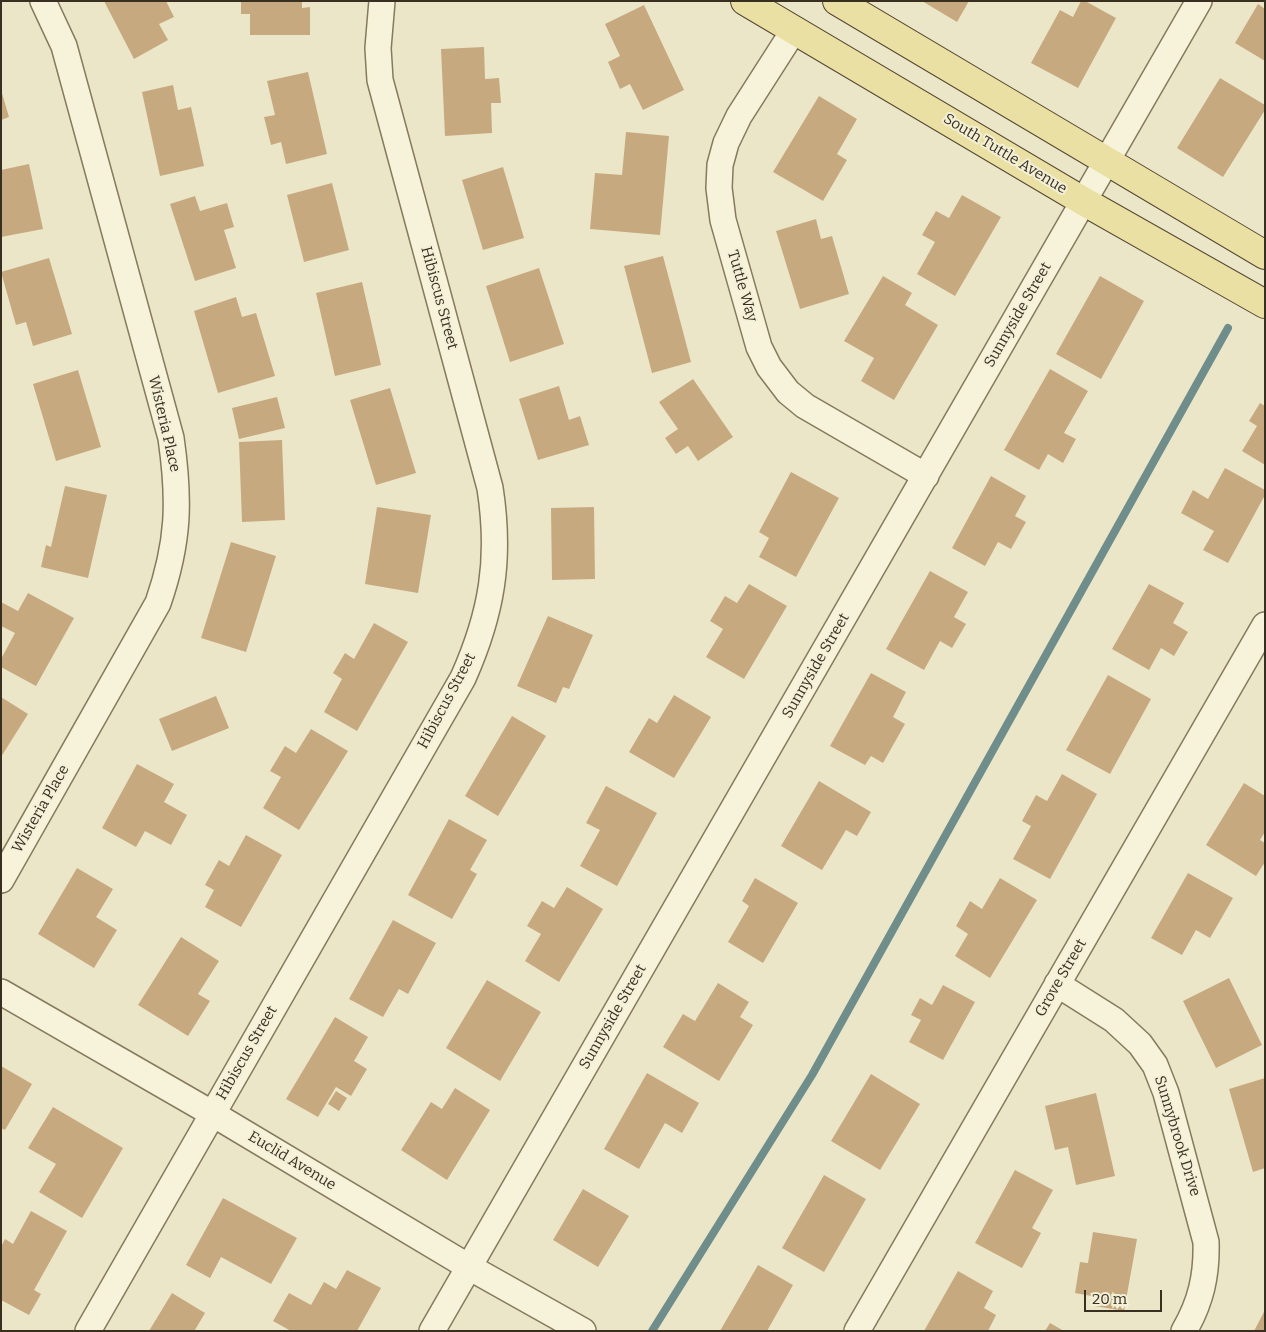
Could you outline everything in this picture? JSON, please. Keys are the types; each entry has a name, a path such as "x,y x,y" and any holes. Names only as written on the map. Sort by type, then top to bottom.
{"main road":[{"name":"South Tuttle Avenue","path":"745,1 1083,201 1265,304"},
{"path":"853,5 1265,255"}],"street":[{"name":"Wisteria Place","path":"1,880 158,603 167,577 176,534 178,506 171,438 64,46 43,1"},
{"name":"Hibiscus Street","path":"88,1331 462,678 478,644 490,604 495,548 490,488 380,80 378,48 382,1"},
{"name":"Sunnyside Street","path":"432,1331 1199,1"},
{"name":"Tuttle Way","path":"794,30 739,116 726,144 720,165 719,188 723,220 759,347 769,367 788,392 805,406 926,476"},
{"name":"Grove Street","path":"857,1331 1265,625"},
{"name":"Sunnybrook Drive","path":"1057,984 1114,1020 1140,1044 1155,1065 1166,1093 1206,1242 1207,1264 1203,1291 1184,1331"},
{"name":"Euclid Avenue","path":"1,992 213,1114 469,1267 582,1331"}],"building":[{"path":"104,1 166,1 174,17 159,24 168,40 134,59"},
{"path":"241,1 302,1 302,8 310,7 310,35 250,35 250,14 241,14"},
{"path":"922,1 969,1 957,22"},
{"path":"1081,1 1085,1 1116,18 1078,88 1031,63 1060,10 1073,17"},
{"path":"1258,4 1265,9 1265,61 1235,43"},
{"path":"644,5 684,90 643,110 630,84 620,89 608,62 620,56 605,24"},
{"path":"484,47 485,79 499,78 501,103 491,103 492,133 445,136 441,49"},
{"path":"308,72 327,154 286,164 281,142 271,145 264,117 275,115 267,81"},
{"path":"1220,78 1265,105 1265,110 1223,177 1177,148"},
{"path":"173,85 178,110 191,107 204,166 160,176 142,92"},
{"path":"1,90 9,117 1,120"},
{"path":"819,96 857,119 837,154 847,160 823,201 773,172"},
{"path":"626,132 669,136 660,235 590,229 595,173 622,175"},
{"path":"29,164 43,229 1,237 1,170"},
{"path":"503,167 524,238 483,250 462,180"},
{"path":"332,183 349,250 304,262 287,195"},
{"path":"962,195 1001,217 955,296 917,274 935,242 922,235 936,211 949,218"},
{"path":"195,196 200,211 227,203 234,227 224,230 236,268 195,281 170,204"},
{"path":"816,219 821,239 832,236 849,294 800,309 776,231"},
{"path":"663,256 691,362 652,373 624,266"},
{"path":"49,258 72,334 33,346 26,322 16,325 1,272"},
{"path":"539,268 564,344 510,362 486,286"},
{"path":"883,276 912,293 905,305 938,325 894,400 861,381 874,358 844,341"},
{"path":"1100,276 1144,301 1101,379 1056,354"},
{"path":"362,282 381,365 335,376 316,293"},
{"path":"236,297 242,317 256,313 275,376 218,393 194,311"},
{"path":"1050,369 1088,391 1064,433 1076,439 1063,463 1048,454 1039,470 1004,450"},
{"path":"78,370 101,447 56,461 33,384"},
{"path":"693,379 733,437 698,461 688,446 676,454 665,438 678,429 659,402"},
{"path":"559,386 569,420 580,416 589,445 538,460 519,399"},
{"path":"390,388 416,473 376,485 350,400"},
{"path":"277,397 285,428 239,439 232,408"},
{"path":"1260,403 1265,406 1265,465 1242,451 1257,426 1249,421"},
{"path":"282,440 285,520 242,522 239,442"},
{"path":"1225,468 1265,490 1265,495 1228,563 1203,550 1214,531 1181,513 1193,490 1208,499"},
{"path":"791,472 839,498 796,577 759,557 769,538 759,532"},
{"path":"991,476 1026,496 1015,516 1026,522 1011,549 998,542 985,566 952,548"},
{"path":"65,486 107,495 88,578 41,567 46,545 51,547"},
{"path":"377,507 431,515 418,593 365,584"},
{"path":"594,507 595,579 552,580 551,508"},
{"path":"231,542 276,556 246,652 201,638"},
{"path":"930,571 968,592 954,617 966,624 952,648 940,641 924,670 886,649"},
{"path":"749,584 787,606 744,679 706,657 723,629 710,621 725,596 737,603"},
{"path":"1149,584 1184,603 1173,623 1188,632 1174,656 1161,648 1149,670 1112,649"},
{"path":"28,593 74,618 36,686 1,667 1,659 15,633 1,626 1,602 18,611"},
{"path":"548,616 593,635 569,689 563,687 556,703 517,686"},
{"path":"374,623 408,642 357,731 324,712 342,679 333,673 345,653 354,659"},
{"path":"871,673 906,692 893,717 905,724 883,763 871,756 865,765 830,746"},
{"path":"1108,675 1151,699 1110,774 1066,750"},
{"path":"674,695 711,717 674,778 629,752 649,718 657,723"},
{"path":"216,696 229,728 172,751 159,719"},
{"path":"1,697 28,714 1,757"},
{"path":"512,716 546,736 498,816 465,796"},
{"path":"311,729 348,751 299,830 263,808 281,777 270,771 285,746 296,753"},
{"path":"137,764 174,784 164,802 187,815 171,845 145,831 136,847 102,828"},
{"path":"1062,774 1097,794 1050,879 1013,859 1031,826 1022,821 1036,795 1047,801"},
{"path":"819,781 871,812 857,836 846,830 822,870 781,846"},
{"path":"1244,783 1265,796 1265,832 1260,840 1265,843 1265,862 1256,876 1206,845"},
{"path":"606,786 657,813 617,886 580,866 600,830 586,823"},
{"path":"449,819 487,840 470,870 477,874 452,919 408,895"},
{"path":"246,835 282,855 241,927 205,907 214,890 205,885 219,860 229,866"},
{"path":"77,868 113,889 96,917 117,930 94,968 38,934"},
{"path":"1188,873 1233,898 1210,938 1196,930 1182,955 1151,938"},
{"path":"755,878 798,903 763,963 728,942 749,906 742,901"},
{"path":"1000,878 1037,900 990,978 955,956 968,934 956,926 970,901 982,909"},
{"path":"567,887 603,909 559,982 525,961 541,934 527,926 542,901 554,908"},
{"path":"393,920 436,943 408,994 399,989 383,1017 349,999"},
{"path":"181,937 219,961 198,994 210,1001 188,1036 138,1005"},
{"path":"1229,978 1262,1045 1216,1068 1183,1001"},
{"path":"487,980 541,1012 500,1081 446,1048"},
{"path":"718,983 749,1002 740,1017 753,1025 719,1081 663,1047 683,1014 695,1021"},
{"path":"943,985 975,1002 943,1060 909,1042 921,1020 911,1015 920,998 932,1005"},
{"path":"335,1017 368,1037 354,1061 367,1069 351,1096 336,1087 318,1117 286,1099"},
{"path":"1,1066 32,1084 5,1130 1,1128"},
{"path":"647,1073 699,1103 682,1133 665,1123 639,1169 604,1149"},
{"path":"871,1074 920,1104 880,1170 831,1141"},
{"path":"1265,1078 1265,1168 1253,1172 1229,1089"},
{"path":"455,1088 490,1110 447,1180 401,1150 431,1102 442,1109"},
{"path":"336,1091 347,1098 339,1111 328,1104"},
{"path":"1096,1093 1115,1176 1076,1185 1068,1147 1055,1150 1045,1106"},
{"path":"53,1107 123,1148 82,1218 39,1192 56,1164 28,1148"},
{"path":"1015,1170 1053,1190 1032,1228 1041,1233 1022,1268 975,1243"},
{"path":"824,1175 866,1199 824,1272 782,1248"},
{"path":"583,1189 629,1216 598,1267 553,1240"},
{"path":"223,1198 297,1238 271,1284 221,1257 210,1278 186,1265"},
{"path":"31,1211 67,1231 34,1290 41,1294 29,1315 1,1300 1,1247 5,1239 13,1244"},
{"path":"1093,1232 1137,1239 1124,1311 1095,1306 1097,1297 1075,1293 1080,1262 1088,1263"},
{"path":"758,1265 793,1285 767,1331 720,1331"},
{"path":"347,1270 381,1288 357,1331 291,1331 273,1321 289,1293 311,1305 324,1282 336,1289"},
{"path":"958,1271 993,1291 984,1308 996,1315 988,1331 924,1331"},
{"path":"172,1293 205,1313 195,1330 197,1331 149,1331"},
{"path":"1265,1310 1265,1331 1254,1331"},
{"path":"1050,1323 1064,1331 1045,1331"}],"waterway":[{"path":"652,1331 812,1075 1228,328"}]}
